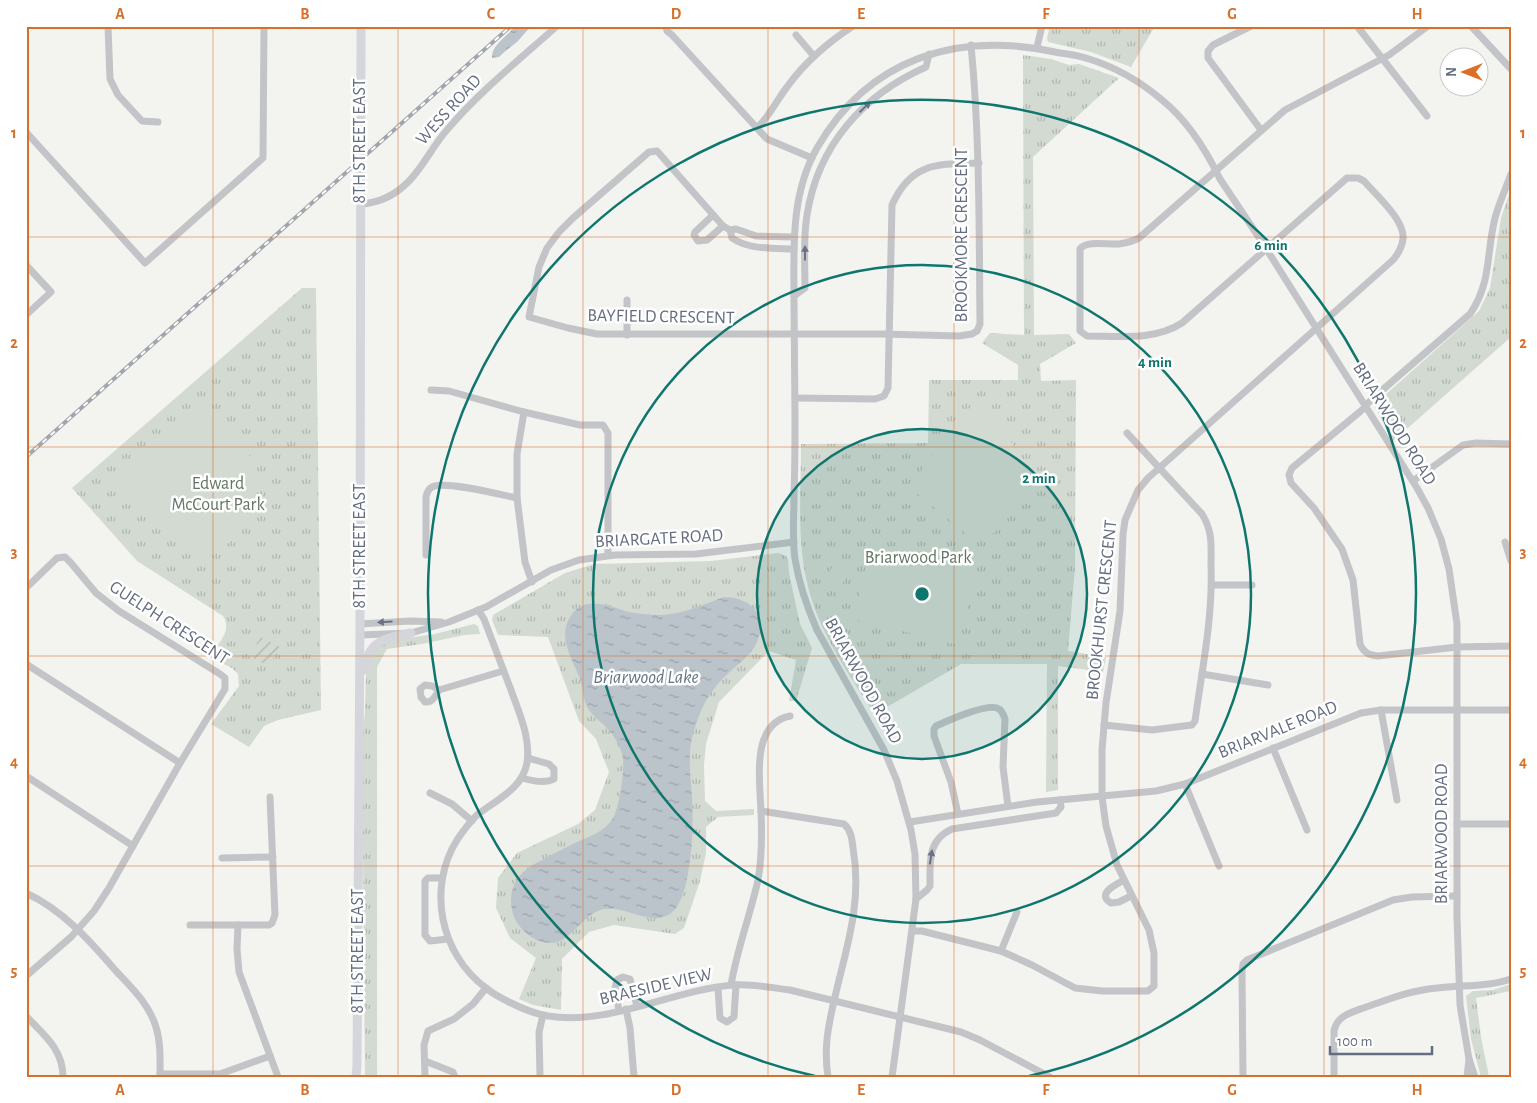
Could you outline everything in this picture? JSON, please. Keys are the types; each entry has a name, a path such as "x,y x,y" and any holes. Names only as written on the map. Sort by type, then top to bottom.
{"main road":[{"name":"8TH STREET EAST","path":"358,1077 361,26"},
{"path":"360,700 364,666 376,643 410,632"}],"street":[{"path":"108,26 110,79 118,95 142,121 158,122"},
{"path":"26,132 145,263 263,158 264,26"},
{"name":"WESS ROAD","path":"360,204 370,203 390,196 410,180 446,131 483,92 557,26"},
{"path":"666,26 667,31 767,139 812,158"},
{"path":"758,128 787,87 814,55 853,26"},
{"path":"1036,47 1042,26"},
{"path":"1251,26 1213,45 1208,51 1208,58 1261,130"},
{"path":"1357,26 1428,116"},
{"path":"1267,249 1182,323 1170,331 1149,336 1087,336 1080,331 1080,249 1082,246 1118,244 1139,238 1285,110 1382,59 1428,26"},
{"path":"1471,26 1511,69"},
{"path":"796,35 814,55"},
{"name":"BRIARWOOD ROAD","path":"892,1077 913,931 916,899 915,854 910,822 884,750 808,612 800,583 794,542 794,237 798,200 812,158 837,118 849,104 864,91 902,66 929,54 971,45 1036,47 1089,59 1115,69 1164,101 1200,143 1366,405 1413,481 1431,516 1441,539 1455,603 1458,710 1457,896 1459,986 1461,1012 1469,1059 1476,1077"},
{"name":"BROOKMORE CRESCENT","path":"793,334 966,336 979,328 979,163 977,99 971,45"},
{"name":"BRIARWOOD ROAD","path":"794,296 805,288 807,216 815,183 827,155 841,132 865,106 887,88 926,67 929,54"},
{"name":"BAYFIELD CRESCENT","path":"793,334 597,334 529,317 539,267 547,248 573,218 653,150 657,152 723,226 730,230 736,229 763,237 794,237"},
{"path":"795,398 875,399 884,396 888,388 890,334 890,227 892,205 898,190 913,176 926,168 937,165 979,163"},
{"path":"1511,174 1495,217 1485,284 1479,301 1470,314 1292,468 1289,475 1291,483 1314,508 1342,548 1353,580 1363,650 1370,655 1378,656 1457,647 1511,646"},
{"name":"BROOKHURST CRESCENT","path":"1001,951 1075,988 1102,991 1148,991 1155,982 1154,953 1149,930 1131,896 1110,844 1102,796 1104,725 1120,611 1122,535 1125,520 1138,490 1160,467 1393,260 1400,250 1403,239 1402,228 1397,219 1364,181 1358,178 1347,178 1267,249"},
{"path":"713,215 695,232 696,239 701,242 707,240 723,226"},
{"name":"BAYFIELD CRESCENT","path":"730,230 732,238 754,246 794,249"},
{"path":"26,265 51,292 26,315"},
{"path":"627,335 628,300"},
{"path":"431,390 449,391 580,425 603,426 608,433 608,555"},
{"path":"524,412 517,454 517,498 525,562 532,582"},
{"path":"1104,725 1152,730 1192,725 1209,625 1212,585 1211,533 1208,524 1202,514 1127,432"},
{"path":"1413,481 1464,445 1476,443 1511,444"},
{"path":"426,555 427,494 430,488 434,486 467,488 517,498"},
{"name":"BRIARGATE ROAD","path":"360,635 410,632 449,622 478,610 562,565 608,555 696,554 794,542"},
{"path":"1505,542 1511,561"},
{"name":"GUELPH CRESCENT","path":"26,588 57,558 65,558 72,563 96,593 119,611 225,678 226,689 180,763 99,903 78,929 26,976"},
{"path":"1212,585 1252,585"},
{"name":"BRAESIDE VIEW","path":"478,610 484,619 504,670 525,731 528,749 528,758 522,778 508,793 464,829 452,848 442,878 440,907 448,939 458,959 486,988 515,1005 543,1015 577,1018 597,1016 733,985 790,990 961,1032 1050,1077"},
{"name":"BRIARGATE ROAD","path":"360,624 410,621 449,622"},
{"path":"26,664 180,763"},
{"path":"439,690 504,670"},
{"path":"1202,674 1268,685"},
{"path":"958,814 948,774 934,736 934,729 936,726 964,713 993,707 999,709 1005,719 1004,767 1008,806"},
{"path":"1381,710 1397,800"},
{"name":"BRIARVALE ROAD","path":"910,822 1008,806 1156,791 1185,784 1361,713 1381,710 1511,710"},
{"path":"718,988 720,1018 727,1022 734,1017 734,964 758,878 760,862 759,757 766,735 773,724 782,718 790,716"},
{"path":"1273,748 1307,830"},
{"path":"522,778 549,782 554,779 554,768 549,764 528,758"},
{"path":"26,776 133,846"},
{"path":"1185,784 1219,866"},
{"path":"430,793 452,804 472,821"},
{"path":"190,925 269,925 272,923 276,915 270,797"},
{"path":"916,899 930,886 931,852 936,841 945,832 952,829 1056,813 1061,807 1060,800"},
{"path":"761,811 832,821 848,827 854,854 856,903 827,1040 826,1064 828,1077"},
{"path":"1457,824 1511,824"},
{"path":"222,858 273,857"},
{"path":"442,878 428,878 425,881 425,935 430,941 448,939"},
{"path":"1124,880 1107,890 1106,899 1111,903 1116,903 1131,896"},
{"path":"26,893 37,898 78,929 144,1002 156,1026 160,1075 220,1074 270,1056"},
{"path":"1243,1077 1242,971 1243,964 1247,960 1393,900 1412,897 1457,896"},
{"path":"913,931 922,931 1001,951 1017,912"},
{"path":"238,925 237,949 239,972 278,1077"},
{"path":"634,1077 630,1028 615,988 617,980 623,977 630,979 637,1006"},
{"path":"1334,1077 1334,1031 1335,1025 1342,1017 1404,994 1437,988 1492,984 1511,979"},
{"path":"425,1077 424,1045 428,1031 454,1019 473,1004 486,988"},
{"path":"540,1077 539,1032 543,1015"},
{"path":"26,1016 60,1056 63,1065 63,1077"},
{"name":"BRIARWOOD ROAD","path":"1467,1077 1469,1059"},
{"path":"425,1061 453,1072 455,1077"}],"green space":[{"path":"1050,26 1155,26 1131,67 1091,52 1048,42"},
{"name":"Briarwood Park","path":"1023,55 1051,59 1069,65 1079,64 1119,78 1033,157 1034,335 1069,334 1076,343 1040,364 1041,381 1076,380 1075,567 1068,651 1106,657 1103,672 1058,666 1058,790 1046,792 1047,664 961,664 875,714 834,649 817,614 806,578 800,528 801,444 928,443 929,380 1018,380 1018,365 982,343 990,333 1024,335"},
{"path":"1511,189 1511,337 1393,441 1374,405 1479,311 1490,288 1501,218"},
{"name":"Edward McCourt Park","path":"302,288 316,288 321,710 278,720 264,726 249,747 211,724 239,686 238,674 232,668 209,657 223,638 226,622 223,616 137,561 72,488"},
{"path":"968,408 992,419 1004,430 1020,462 1021,487 1012,512 1001,527 992,534 975,541 909,487"},
{"path":"205,409 222,417 233,426 241,438 252,464 254,494 252,508 243,527 227,544 202,561 118,482"},
{"path":"871,546 976,572 958,645 853,619"},
{"path":"778,553 786,556 788,560 800,624 812,648 796,701 789,701 796,660 769,651 719,702 706,744 704,765 705,801 716,811 754,809 754,815 718,817 706,827 706,853 700,881 684,928 675,934 614,925 589,932 562,959 561,1010 533,1005 519,999 536,958 510,938 496,908 498,878 517,853 578,824 595,810 609,772 596,739 579,721 548,637 498,635 492,620 493,615 565,573 594,564 711,561"},
{"path":"835,557 849,562 841,590 826,586"},
{"path":"474,624 478,626 480,634 464,635 387,649 377,667 377,1077 365,1077 362,737 365,713 366,671 376,647 401,639 435,634"},
{"path":"261,637 280,647 269,666 249,656"},
{"path":"1511,984 1511,991 1476,998 1489,1077 1481,1077 1471,1039 1466,996 1473,991 1493,990"}],"water":[{"path":"515,26 533,26 499,57 492,58 494,49"},
{"name":"Briarwood Lake","path":"724,597 743,601 755,610 759,617 760,634 752,651 723,678 709,695 694,729 690,758 692,796 691,854 685,887 676,908 669,915 660,918 604,909 589,917 564,939 550,943 536,940 521,928 516,921 511,899 516,882 525,870 531,866 595,834 605,827 615,813 620,798 622,781 623,759 620,749 610,731 589,710 584,699 580,679 568,649 565,633 570,617 576,610 589,604 605,605 633,613 661,615 686,611"}],"railway":[{"path":"26,457 511,26"}]}
